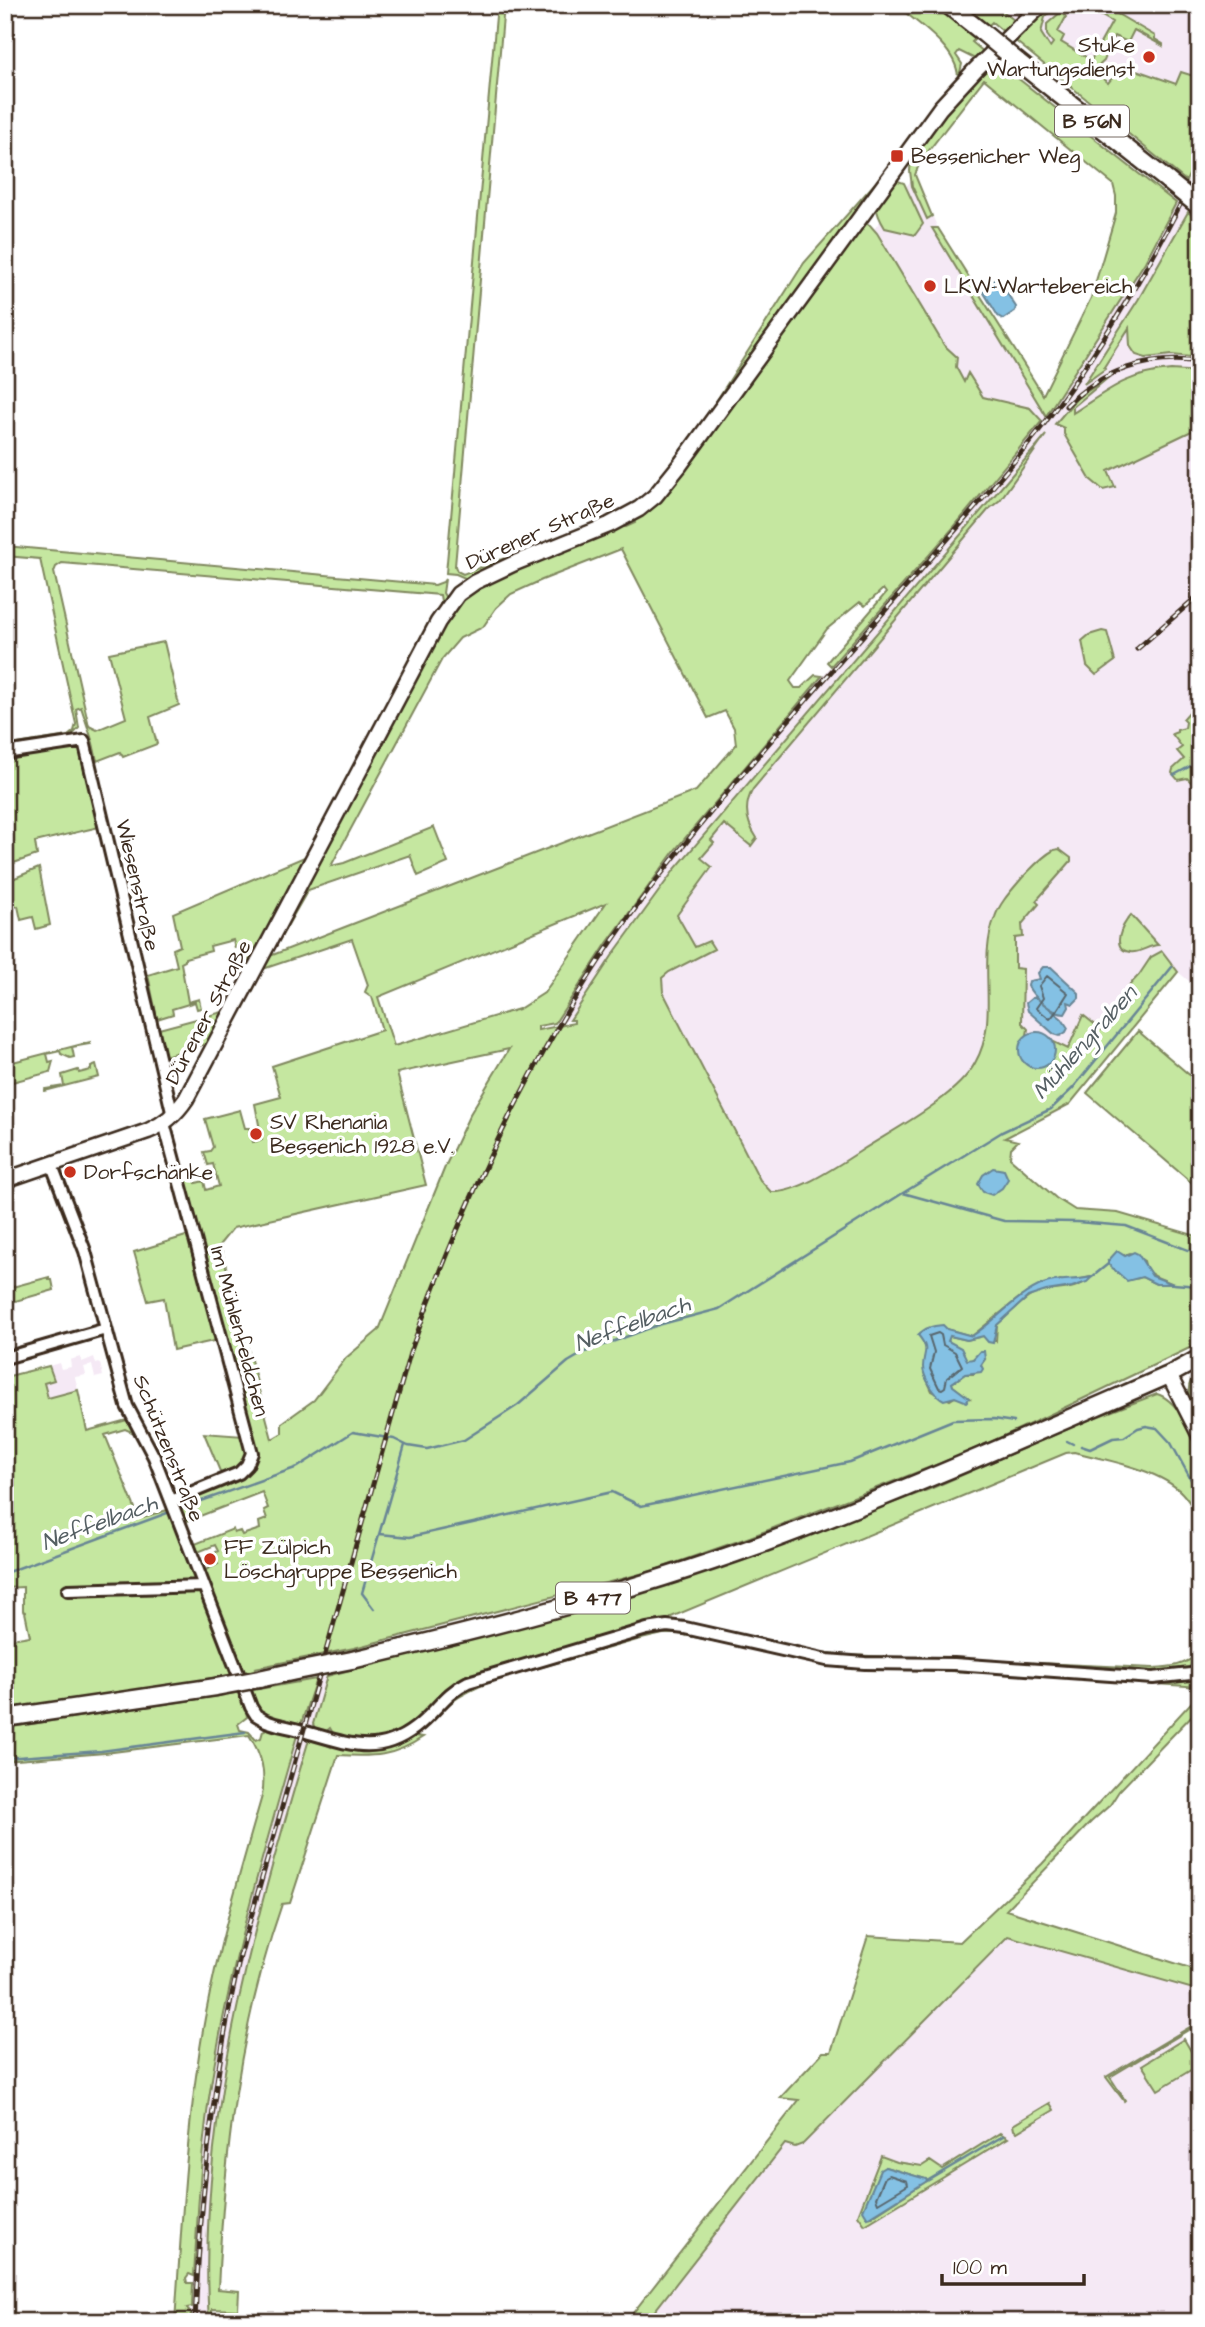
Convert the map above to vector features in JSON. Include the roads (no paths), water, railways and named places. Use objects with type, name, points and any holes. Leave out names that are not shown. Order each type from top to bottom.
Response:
[{"type":"main road","name":"B 56N","points":[[948,5],[1200,207]]},
{"type":"main road","name":"B 477","points":[[5,1718],[259,1679],[352,1660],[525,1618],[757,1545],[912,1487],[1169,1375],[1200,1358]]},
{"type":"street","name":"Dürener Straße","points":[[168,1120],[186,1099],[438,622],[453,600],[468,586],[485,576],[610,525],[639,509],[655,496],[929,122],[962,84],[1041,5]]},
{"type":"street","name":"Wiesenstraße","points":[[5,753],[84,741],[168,1120]]},
{"type":"street","points":[[5,1179],[148,1131],[168,1120]]},
{"type":"street","name":"Im Mühlenfeldchen","points":[[168,1120],[252,1453],[247,1465],[239,1473],[174,1508]]},
{"type":"street","name":"Schützenstraße","points":[[51,1163],[81,1238],[127,1406],[154,1457],[250,1703],[259,1718],[350,1745],[381,1744],[414,1729],[448,1695],[468,1682],[647,1629],[667,1626],[827,1660],[954,1664],[1153,1678],[1200,1673]]},
{"type":"street","points":[[5,1358],[106,1329]]},
{"type":"street","points":[[1169,1375],[1200,1436]]},
{"type":"street","points":[[68,1590],[204,1586]]},
{"type":"water","points":[[994,279],[999,281],[1016,307],[1015,311],[1003,319],[998,316],[981,288]]},
{"type":"water","points":[[1043,967],[1051,967],[1079,993],[1079,998],[1073,1004],[1068,1002],[1069,1007],[1065,1014],[1044,1004],[1028,986],[1029,981],[1040,979],[1038,973]]},
{"type":"water","points":[[1037,998],[1062,1019],[1068,1028],[1066,1032],[1060,1036],[1054,1034],[1028,1011],[1026,1003]]},
{"type":"water","points":[[1037,1032],[1050,1037],[1055,1050],[1050,1063],[1037,1068],[1024,1063],[1019,1050],[1024,1037]]},
{"type":"water","points":[[993,1168],[1004,1170],[1008,1179],[1002,1188],[992,1195],[983,1192],[978,1184],[983,1175]]},
{"type":"water","points":[[1117,1251],[1125,1256],[1134,1252],[1138,1254],[1152,1276],[1173,1284],[1156,1284],[1142,1277],[1127,1281],[1108,1264]]},
{"type":"water","points":[[1092,1277],[1087,1282],[1072,1287],[1028,1297],[997,1325],[993,1343],[983,1336],[967,1340],[950,1336],[948,1341],[961,1348],[967,1360],[984,1351],[985,1359],[981,1372],[965,1374],[952,1383],[969,1398],[967,1402],[955,1397],[944,1400],[930,1386],[923,1367],[925,1348],[918,1335],[923,1330],[943,1325],[947,1329],[972,1336],[1015,1301],[1043,1284]]},
{"type":"water","points":[[885,2167],[927,2181],[868,2218],[863,2210],[880,2170]]},
{"type":"waterway","points":[[638,518],[657,504],[675,482]]},
{"type":"waterway","points":[[401,707],[446,623]]},
{"type":"waterway","points":[[1174,775],[1200,761]]},
{"type":"waterway","name":"Mühlengraben","points":[[1196,938],[1200,933]]},
{"type":"waterway","name":"Mühlengraben","points":[[903,1193],[1002,1132],[1051,1109],[1073,1088],[1172,967]]},
{"type":"waterway","name":"Neffelbach","points":[[176,1510],[298,1467],[353,1432],[394,1439],[408,1446],[427,1449],[464,1440],[518,1405],[568,1362],[585,1352],[658,1325],[719,1309],[903,1193],[1004,1221],[1126,1226],[1188,1250],[1200,1250]]},
{"type":"waterway","points":[[1092,1277],[1108,1264]]},
{"type":"waterway","points":[[1173,1284],[1200,1286]]},
{"type":"waterway","points":[[380,1534],[410,1537],[612,1492],[641,1506],[850,1462],[953,1420],[994,1419],[1014,1422]]},
{"type":"waterway","points":[[1081,1446],[1090,1449],[1113,1438],[1124,1437],[1138,1428],[1157,1428],[1171,1443],[1200,1496]]},
{"type":"waterway","points":[[1067,1441],[1073,1444]]},
{"type":"waterway","points":[[374,1609],[362,1593],[405,1445]]},
{"type":"waterway","name":"Neffelbach","points":[[5,1573],[170,1512]]},
{"type":"waterway","points":[[5,1758],[101,1751],[245,1732]]},
{"type":"waterway","points":[[927,2181],[1003,2136]]},
{"type":"railway","points":[[195,2322],[209,2138],[222,2047],[240,1956],[410,1353],[460,1223],[489,1159],[552,1036],[627,920],[733,786],[1044,424],[1088,362],[1128,298],[1200,165]]},
{"type":"railway","points":[[1066,406],[1095,383],[1127,368],[1163,361],[1200,362]]},
{"type":"railway","points":[[1137,649],[1200,594]]},
{"type":"place","name":"Stuke Wartungsdienst","points":[[1149,57]]},
{"type":"place","name":"Bessenicher Weg","points":[[897,156]]},
{"type":"place","name":"LKW-Wartebereich","points":[[930,286]]},
{"type":"place","name":"SV Rhenania Bessenich 1928 e.V.","points":[[256,1134]]},
{"type":"place","name":"Dorfschänke","points":[[70,1172]]},
{"type":"place","name":"FF Zülpich Löschgruppe Bessenich","points":[[210,1559]]}]
